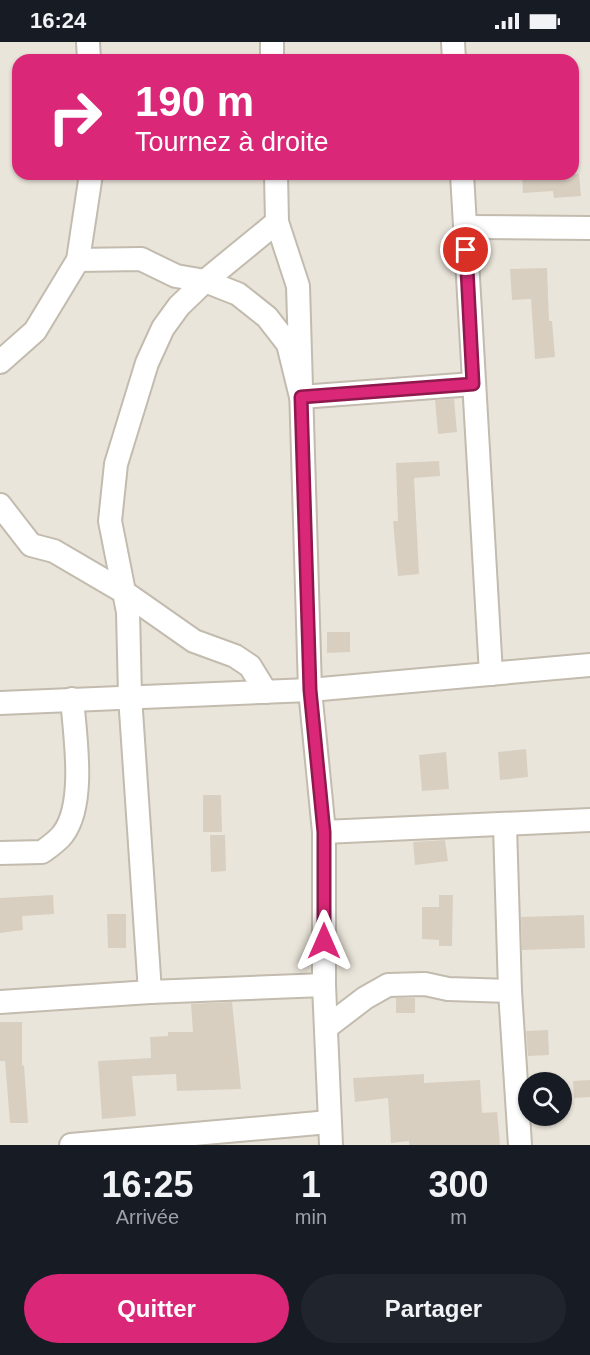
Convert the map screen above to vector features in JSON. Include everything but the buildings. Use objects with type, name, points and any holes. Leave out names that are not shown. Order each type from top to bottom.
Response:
[{"type":"street","points":[[0,362],[35,331],[78,260],[90,180]]},
{"type":"street","points":[[276,180],[277,222],[298,286],[310,690],[324,832],[324,985],[331,1145]]},
{"type":"street","points":[[462,180],[491,674]]},
{"type":"street","points":[[150,992],[130,696],[128,612],[110,520],[116,464],[147,363],[163,328],[179,306],[205,281],[277,222]]},
{"type":"street","points":[[465,227],[590,228]]},
{"type":"street","points":[[78,260],[141,259],[176,276],[205,281],[238,294],[267,317],[288,344],[301,397]]},
{"type":"street","points":[[301,397],[473,384]]},
{"type":"street","points":[[0,505],[31,545],[54,551],[124,592],[194,641],[235,656],[250,666],[267,692]]},
{"type":"street","points":[[0,703],[310,690],[590,664]]},
{"type":"street","points":[[0,853],[42,852],[64,833],[75,805],[76,748],[72,699]]},
{"type":"street","points":[[324,832],[505,826],[590,820]]},
{"type":"street","points":[[505,826],[510,991],[520,1145]]},
{"type":"street","points":[[327,1027],[364,998],[388,985],[425,984],[448,989],[510,991]]},
{"type":"street","points":[[0,1002],[150,992],[324,985]]},
{"type":"street","points":[[71,1145],[329,1122]]},
{"type":"shaded area","points":[[0,42],[590,42],[590,1145],[0,1145]]},
{"type":"route","points":[[324,941],[324,832],[310,690],[301,397],[473,384],[466,250]]}]
